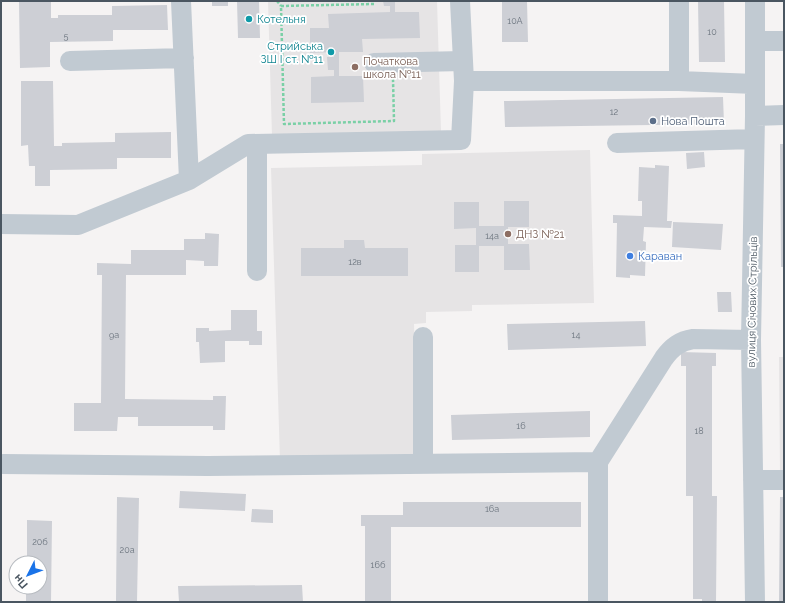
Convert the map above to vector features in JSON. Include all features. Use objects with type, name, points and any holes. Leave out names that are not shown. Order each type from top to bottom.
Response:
[{"type":"street","points":[[181,1],[189,180]]},
{"type":"street","points":[[1,224],[78,225],[189,180],[248,144],[461,140],[464,81],[460,1]]},
{"type":"street","points":[[679,1],[679,81]]},
{"type":"street","name":"вулиця Січових Стрільців","points":[[754,602],[751,340],[755,116],[755,1]]},
{"type":"street","points":[[755,41],[784,41]]},
{"type":"street","points":[[70,61],[184,58]]},
{"type":"street","points":[[383,62],[463,61]]},
{"type":"street","points":[[464,81],[679,81],[755,84]]},
{"type":"street","points":[[755,116],[784,115]]},
{"type":"street","points":[[618,142],[754,139]]},
{"type":"street","points":[[257,271],[258,144]]},
{"type":"street","points":[[423,337],[423,464]]},
{"type":"street","points":[[598,602],[598,462],[664,358],[676,344],[684,340],[694,339],[751,340]]},
{"type":"street","points":[[3,464],[208,466],[598,462]]},
{"type":"street","points":[[753,480],[784,480]]},
{"type":"path","points":[[277,1],[281,6],[284,124],[394,121],[383,62]]},
{"type":"path","points":[[281,6],[374,4]]},
{"type":"shaded area","name":"Початкова школа №11","points":[[268,1],[437,1],[441,132],[272,136]]},
{"type":"shaded area","points":[[590,150],[594,303],[472,305],[472,311],[426,312],[426,323],[414,324],[418,458],[280,461],[271,168],[422,165],[422,154]]},
{"type":"shaded area","points":[[779,357],[784,357],[784,474],[780,474]]},
{"type":"building","points":[[19,1],[51,1],[51,18],[58,18],[58,15],[112,15],[112,6],[167,5],[168,30],[113,30],[113,41],[50,42],[50,67],[20,68]]},
{"type":"building","points":[[212,1],[228,1],[228,6],[212,6]]},
{"type":"building","name":"Котельня","points":[[237,1],[259,1],[260,38],[238,38]]},
{"type":"building","name":"Стрийська ЗШ I ст. №11","points":[[383,1],[395,1],[395,12],[419,12],[420,38],[362,39],[363,52],[339,52],[339,76],[363,76],[364,102],[311,103],[311,77],[334,76],[334,70],[328,70],[327,57],[334,57],[334,52],[310,53],[310,28],[329,28],[328,14],[390,12],[390,6],[384,6]]},
{"type":"building","points":[[502,1],[527,1],[528,42],[502,42]]},
{"type":"building","points":[[698,1],[724,1],[725,62],[699,62]]},
{"type":"building","points":[[784,1],[784,27],[783,27]]},
{"type":"building","points":[[21,81],[53,81],[54,146],[62,146],[62,143],[115,142],[115,133],[171,132],[171,158],[117,158],[117,169],[50,170],[50,186],[35,186],[35,166],[29,166],[28,145],[21,146]]},
{"type":"building","points":[[723,97],[724,124],[505,127],[504,101]]},
{"type":"building","points":[[780,144],[784,144],[784,267],[781,267]]},
{"type":"building","points":[[704,152],[705,167],[687,169],[686,153]]},
{"type":"building","points":[[655,165],[669,166],[667,221],[672,221],[671,228],[644,227],[643,241],[646,242],[645,276],[630,275],[630,278],[616,277],[617,223],[613,223],[613,215],[642,216],[642,201],[638,201],[639,167],[655,168]]},
{"type":"building","points":[[504,201],[529,201],[529,227],[508,227],[508,244],[529,244],[530,270],[504,270],[504,246],[479,246],[479,272],[455,272],[455,245],[476,245],[476,228],[454,229],[454,202],[479,202],[479,226],[504,226]]},
{"type":"building","points":[[673,222],[723,224],[721,250],[672,247]]},
{"type":"building","points":[[205,233],[219,234],[218,266],[204,266],[204,261],[186,260],[186,275],[126,275],[125,399],[213,400],[213,396],[226,396],[225,430],[213,430],[213,426],[138,426],[138,417],[118,417],[117,431],[74,431],[74,403],[101,403],[102,275],[97,275],[97,263],[131,264],[131,250],[184,250],[184,239],[205,239]]},
{"type":"building","points":[[344,240],[364,240],[365,248],[408,248],[408,276],[301,276],[301,248],[344,248]]},
{"type":"building","points":[[717,292],[731,292],[732,312],[718,312]]},
{"type":"building","points":[[231,310],[257,310],[257,331],[262,331],[262,345],[249,345],[249,341],[225,341],[225,362],[200,363],[199,342],[196,342],[196,328],[209,328],[209,331],[231,330]]},
{"type":"building","points":[[645,321],[646,346],[508,350],[507,324]]},
{"type":"building","points":[[681,352],[716,353],[716,366],[712,366],[712,496],[717,496],[716,602],[702,602],[702,599],[693,599],[693,496],[686,496],[686,366],[681,366]]},
{"type":"building","points":[[590,411],[590,437],[452,440],[451,415]]},
{"type":"building","points":[[180,491],[246,494],[245,511],[179,508]]},
{"type":"building","points":[[117,497],[139,498],[137,602],[116,602]]},
{"type":"building","points":[[780,497],[784,497],[784,602],[779,602]]},
{"type":"building","points":[[403,502],[581,502],[581,527],[391,527],[391,602],[365,602],[365,526],[361,526],[361,515],[403,515]]},
{"type":"building","points":[[252,509],[273,510],[273,523],[251,522]]},
{"type":"building","points":[[27,520],[52,521],[51,602],[26,602],[26,595],[48,595],[48,555],[27,555]]},
{"type":"building","points":[[302,585],[303,602],[179,602],[178,586]]},
{"type":"place","name":"Котельня","points":[[249,19]]},
{"type":"place","name":"Стрийська ЗШ I ст. №11","points":[[331,52]]},
{"type":"place","name":"Початкова школа №11","points":[[355,67]]},
{"type":"place","name":"Нова Пошта","points":[[653,121]]},
{"type":"place","name":"ДНЗ №21","points":[[508,234]]},
{"type":"place","name":"Караван","points":[[630,256]]}]
